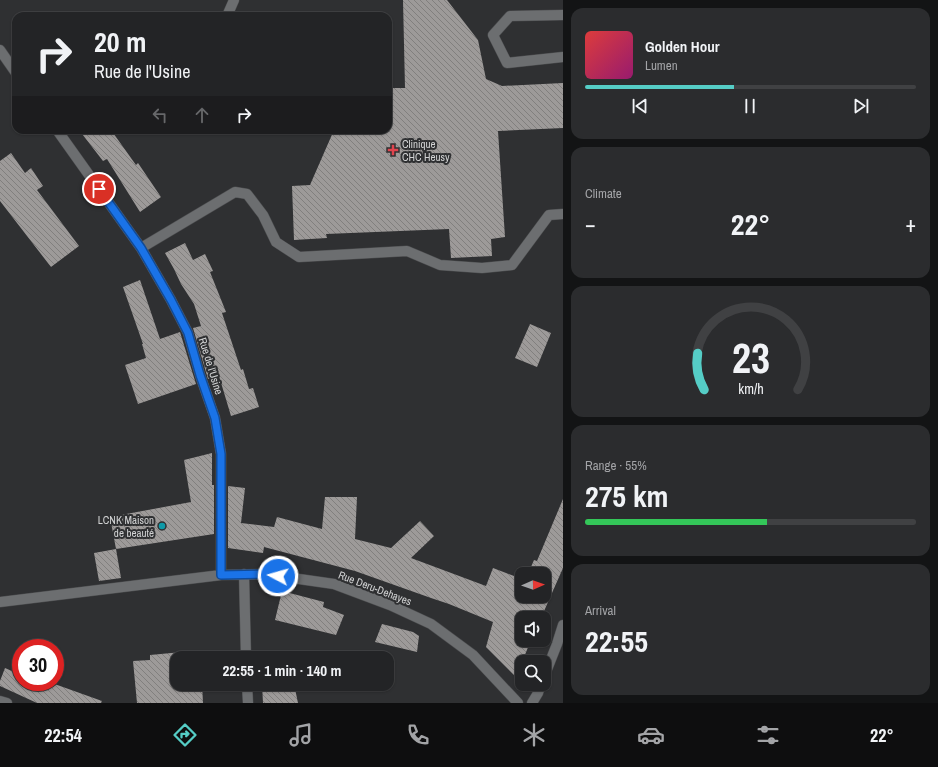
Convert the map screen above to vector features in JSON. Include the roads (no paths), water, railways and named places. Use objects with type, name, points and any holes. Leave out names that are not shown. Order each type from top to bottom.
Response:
[{"type":"street","points":[[229,12],[234,0]]},
{"type":"street","points":[[563,15],[510,16],[493,35],[507,62],[563,58]]},
{"type":"street","points":[[0,50],[12,67]]},
{"type":"street","name":"Rue de l'Usine","points":[[60,134],[141,248],[188,333],[200,375],[215,418],[221,454],[221,575]]},
{"type":"street","points":[[141,248],[235,192],[247,194],[263,215],[276,242],[299,257],[407,251],[440,265],[482,268],[512,265],[549,215],[563,214]]},
{"type":"street","points":[[244,574],[246,651]]},
{"type":"street","name":"Rue Deru-Dehayes","points":[[0,602],[221,575],[264,574],[334,584],[390,605],[432,624],[473,655],[518,703]]},
{"type":"street","points":[[551,663],[560,644],[563,625]]},
{"type":"street","points":[[247,691],[248,703]]},
{"type":"street","points":[[532,703],[539,691]]},
{"type":"street","points":[[0,701],[7,703]]},
{"type":"place","name":"Clinique CHC Heusy","points":[[393,150]]},
{"type":"place","name":"LCNK Maison de beauté","points":[[162,526]]}]
